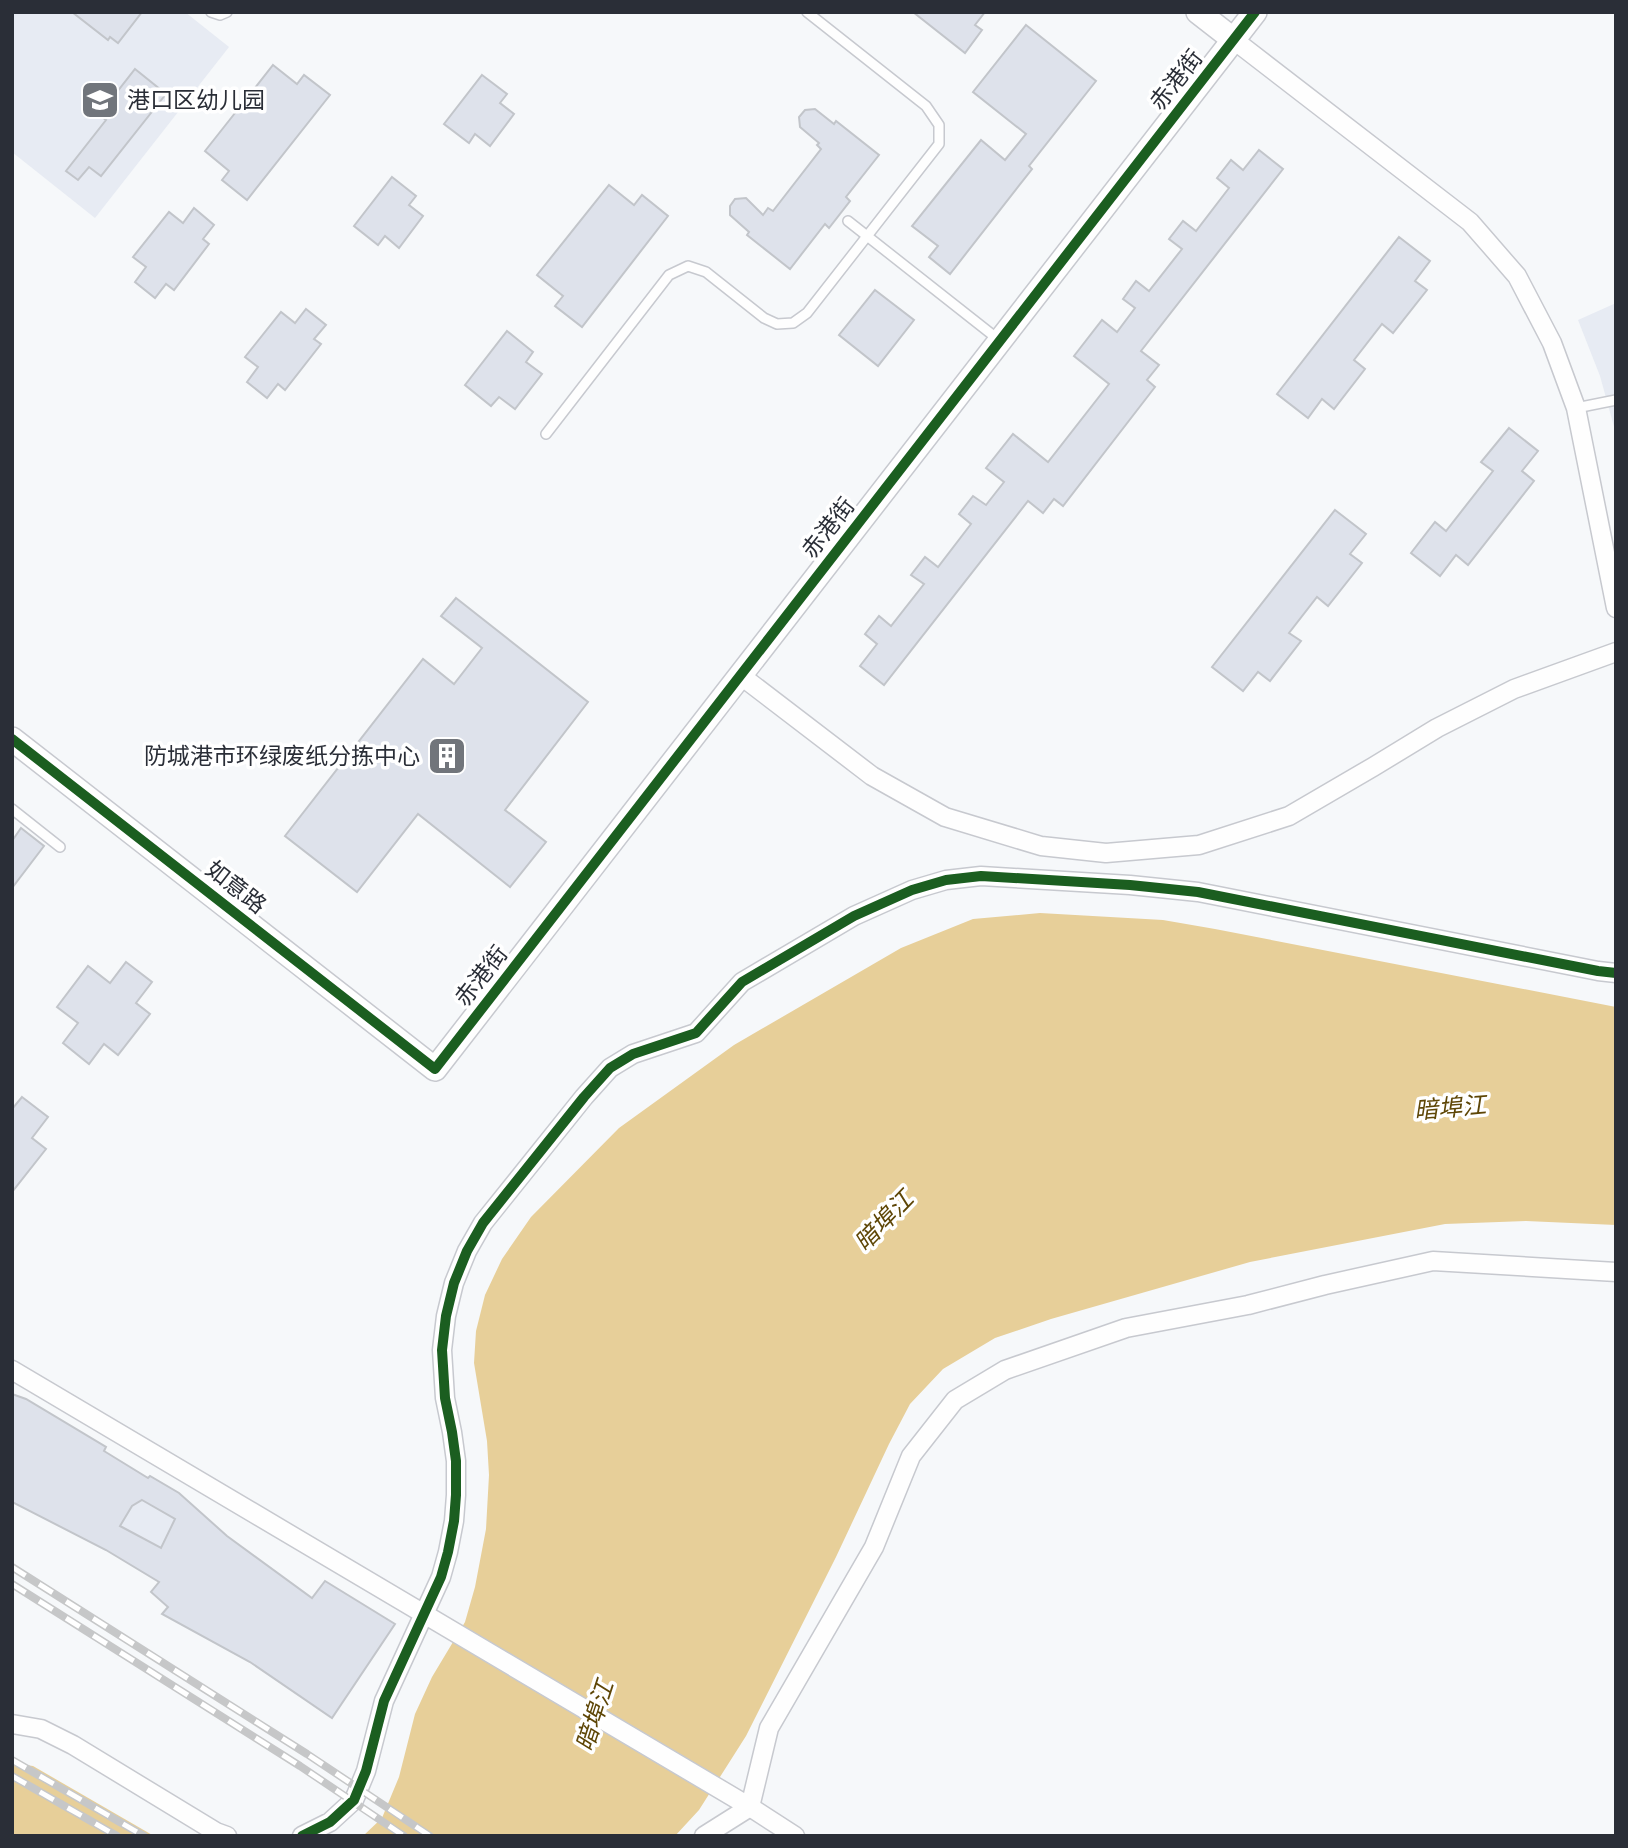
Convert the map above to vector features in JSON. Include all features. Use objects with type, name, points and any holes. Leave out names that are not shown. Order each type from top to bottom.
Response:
[{"type":"street","points":[[1198,12],[1470,222],[1517,276],[1552,343],[1576,408],[1616,608]]},
{"type":"street","name":"赤港街","points":[[435,1069],[1255,12]]},
{"type":"street","points":[[740,675],[872,776],[944,817],[1041,846],[1106,853],[1199,845],[1289,816],[1437,728],[1481,705],[1514,689],[1616,652]]},
{"type":"street","name":"如意路","points":[[12,739],[435,1069]]},
{"type":"street","points":[[302,1836],[330,1822],[354,1800],[366,1771],[384,1701],[431,1618],[449,1552],[456,1495],[453,1442],[445,1398],[442,1350],[454,1283],[467,1251],[483,1223],[610,1068],[633,1054],[696,1033],[742,982],[854,916],[912,890],[946,880],[981,876],[1198,892],[1616,973]]},
{"type":"street","points":[[704,1836],[750,1807],[769,1728],[873,1547],[911,1456],[955,1400],[1005,1370],[1126,1328],[1248,1305],[1433,1261],[1616,1272]]},
{"type":"street","points":[[12,1370],[795,1836]]},
{"type":"street","points":[[12,1724],[41,1729],[73,1745],[216,1832],[227,1836]]},
{"type":"lane","points":[[211,12],[220,15],[227,12]]},
{"type":"lane","points":[[546,434],[670,275],[688,266],[706,272],[765,318],[777,324],[793,323],[807,313],[939,144],[939,125],[926,106],[807,12]]},
{"type":"lane","points":[[848,221],[1000,341]]},
{"type":"lane","points":[[1576,408],[1616,400]]},
{"type":"lane","points":[[12,809],[60,847]]},
{"type":"shaded area","name":"港口区幼儿园","points":[[12,12],[185,12],[229,47],[95,218],[12,152]]},
{"type":"shaded area","points":[[1616,303],[1616,434],[1600,376],[1578,320]]},
{"type":"shaded area","points":[[150,1476],[190,1503],[155,1573],[148,1575],[106,1550]]},
{"type":"water","name":"暗埠江","points":[[1040,913],[1163,920],[1616,1007],[1616,1225],[1526,1221],[1445,1224],[1250,1262],[1051,1319],[995,1338],[943,1369],[910,1404],[746,1736],[699,1810],[675,1836],[363,1836],[382,1818],[399,1777],[415,1714],[432,1677],[465,1622],[475,1587],[486,1529],[489,1475],[487,1441],[474,1363],[476,1331],[485,1295],[502,1259],[531,1217],[619,1128],[734,1045],[901,948],[973,919]]},
{"type":"water","points":[[12,1763],[33,1766],[154,1836],[12,1836]]},
{"type":"building","points":[[72,12],[142,12],[118,43],[110,37],[108,40]]},
{"type":"building","points":[[913,12],[985,12],[975,25],[982,30],[965,53]]},
{"type":"building","points":[[1026,25],[1096,81],[1029,166],[1032,169],[950,274],[929,257],[938,246],[912,226],[981,140],[1005,160],[1026,134],[973,92]]},
{"type":"building","points":[[273,65],[297,84],[304,75],[330,95],[247,200],[222,180],[229,171],[205,151]]},
{"type":"building","points":[[135,69],[166,94],[101,176],[89,167],[78,180],[66,171],[106,120],[99,115]]},
{"type":"building","points":[[482,75],[507,94],[500,103],[514,114],[490,146],[475,134],[469,143],[444,124]]},
{"type":"building","points":[[815,109],[834,124],[836,121],[879,155],[846,197],[850,201],[829,228],[825,224],[790,269],[747,235],[749,232],[730,215],[730,206],[735,199],[746,198],[763,215],[768,208],[773,211],[821,149],[817,145],[819,143],[800,127],[799,117],[805,110]]},
{"type":"building","points":[[1259,150],[1283,169],[1141,351],[1159,365],[1147,380],[1155,387],[1063,506],[1054,499],[1043,513],[1028,501],[884,685],[860,666],[877,644],[865,634],[879,616],[891,626],[924,584],[911,575],[925,557],[938,567],[971,524],[959,514],[973,496],[986,505],[1004,482],[986,468],[1013,434],[1048,462],[1109,384],[1074,356],[1102,320],[1117,332],[1135,308],[1123,299],[1136,281],[1149,291],[1182,249],[1169,239],[1183,221],[1196,231],[1229,188],[1217,178],[1231,160],[1243,170]]},
{"type":"building","points":[[392,177],[416,196],[409,205],[423,216],[399,248],[385,236],[378,245],[354,226]]},
{"type":"building","points":[[609,185],[634,205],[642,195],[668,216],[582,327],[555,306],[563,296],[537,275]]},
{"type":"building","points":[[194,208],[214,225],[203,239],[209,244],[174,290],[166,284],[155,298],[135,282],[146,267],[133,257],[169,212],[183,223]]},
{"type":"building","points":[[1399,237],[1430,261],[1415,281],[1427,290],[1393,333],[1382,324],[1354,360],[1365,369],[1334,409],[1322,399],[1308,418],[1277,394]]},
{"type":"building","points":[[875,290],[914,320],[878,366],[839,335]]},
{"type":"building","points":[[306,309],[326,325],[314,339],[321,344],[285,390],[278,384],[267,398],[247,382],[258,367],[245,357],[281,312],[295,323]]},
{"type":"building","points":[[507,331],[533,352],[526,362],[542,374],[515,409],[499,397],[491,406],[465,385]]},
{"type":"building","points":[[1509,428],[1538,451],[1522,471],[1534,481],[1468,565],[1456,555],[1440,576],[1411,553],[1435,522],[1446,531],[1493,471],[1481,462]]},
{"type":"building","points":[[1335,510],[1366,534],[1350,554],[1362,563],[1328,606],[1317,597],[1289,633],[1301,641],[1270,681],[1258,672],[1243,691],[1212,667]]},
{"type":"building","name":"防城港市环绿废纸分拣中心","points":[[456,598],[588,702],[505,810],[546,842],[510,887],[418,814],[357,892],[285,836],[423,659],[454,684],[482,648],[441,616]]},
{"type":"building","points":[[21,828],[44,846],[12,888],[12,841]]},
{"type":"building","points":[[126,962],[152,982],[136,1003],[150,1014],[118,1055],[104,1044],[89,1064],[63,1043],[78,1023],[57,1007],[88,966],[110,983]]},
{"type":"building","points":[[22,1097],[48,1117],[32,1138],[46,1149],[12,1192],[12,1109]]},
{"type":"building","points":[[12,1394],[26,1399],[106,1447],[104,1451],[148,1478],[150,1476],[179,1493],[227,1536],[312,1598],[325,1581],[395,1624],[332,1718],[250,1662],[162,1614],[168,1607],[151,1592],[159,1582],[106,1550],[12,1502]],"holes":[[[142,1500],[175,1519],[161,1548],[120,1526],[132,1506]]]},
{"type":"railway","points":[[12,1567],[307,1754],[430,1836]]},
{"type":"railway","points":[[12,1584],[300,1766],[404,1836]]},
{"type":"railway","points":[[12,1760],[144,1836]]},
{"type":"railway","points":[[12,1776],[117,1836]]},
{"type":"cycle path","points":[[12,739],[435,1069],[1255,12]]},
{"type":"cycle path","points":[[302,1836],[330,1822],[354,1800],[366,1771],[384,1701],[441,1577],[448,1552],[454,1521],[456,1461],[445,1398],[442,1350],[454,1283],[467,1251],[483,1223],[610,1068],[633,1054],[696,1033],[742,982],[854,916],[912,890],[946,880],[981,876],[1198,892],[1616,973]]},
{"type":"place","name":"港口区幼儿园","points":[[100,100]]},
{"type":"place","name":"防城港市环绿废纸分拣中心","points":[[447,756]]}]
